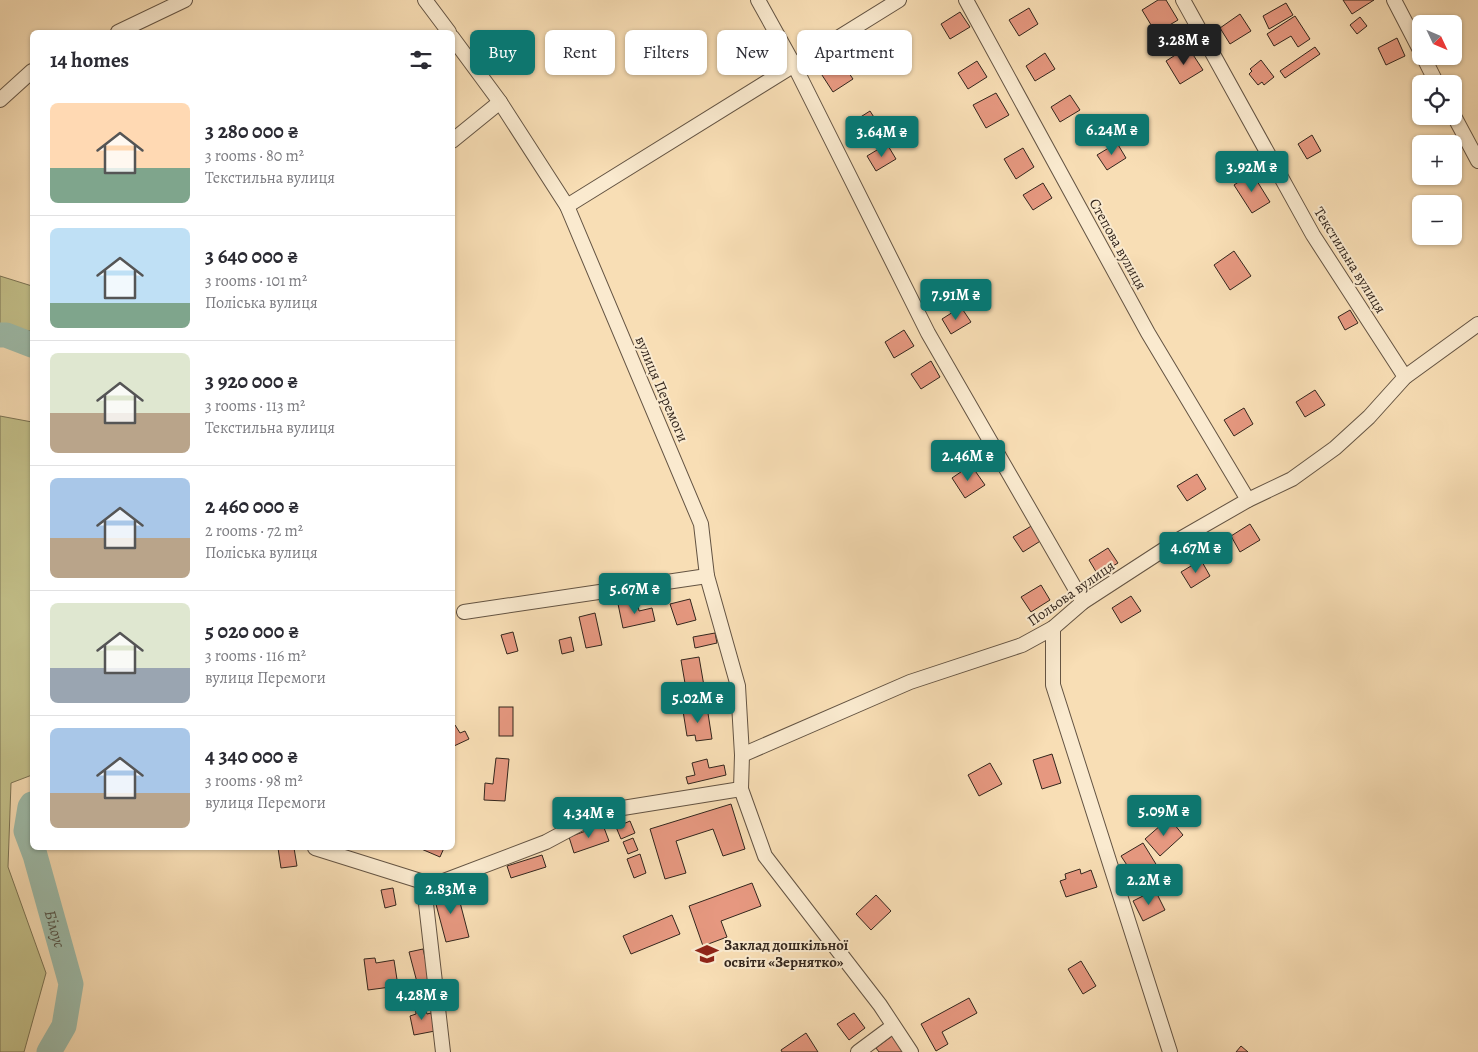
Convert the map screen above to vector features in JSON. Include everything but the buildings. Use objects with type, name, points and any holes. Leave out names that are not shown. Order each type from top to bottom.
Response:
[{"type":"street","points":[[122,30],[185,0]]},
{"type":"street","points":[[425,0],[448,30]]},
{"type":"street","points":[[758,0],[794,65],[928,333],[1083,602]]},
{"type":"street","points":[[567,206],[899,0]]},
{"type":"street","name":"Степова вулиця","points":[[966,0],[1148,333],[1248,500]]},
{"type":"street","name":"Текстильна вулиця","points":[[1182,0],[1313,234],[1406,377]]},
{"type":"street","points":[[1394,0],[1412,35]]},
{"type":"street","name":"вулиця Перемоги","points":[[455,41],[500,102],[567,206],[701,524],[707,576],[738,686],[742,755],[741,789],[765,856],[880,1005],[911,1052]]},
{"type":"street","points":[[0,100],[30,73]]},
{"type":"street","points":[[455,139],[500,102]]},
{"type":"street","points":[[1459,125],[1478,161]]},
{"type":"street","name":"Польова вулиця","points":[[742,755],[910,682],[1022,645],[1053,628],[1083,602],[1180,538],[1248,500],[1292,479],[1335,448],[1369,417],[1406,377],[1478,324]]},
{"type":"street","points":[[464,612],[707,576]]},
{"type":"street","points":[[1053,628],[1053,685],[1170,1052]]},
{"type":"street","points":[[442,1052],[425,895],[433,885],[546,842],[604,811],[741,789]]},
{"type":"street","points":[[321,850],[433,885]]},
{"type":"street","points":[[858,1052],[893,1026]]},
{"type":"shaded area","points":[[0,276],[30,285],[30,331],[0,328]]},
{"type":"shaded area","points":[[0,416],[30,422],[30,776],[11,783],[8,867],[46,973],[24,1052],[0,1052]]},
{"type":"waterway","name":"Білоус","points":[[0,335],[6,335],[30,344]]},
{"type":"waterway","name":"Білоус","points":[[30,807],[26,831],[30,842]]},
{"type":"waterway","name":"Білоус","points":[[33,850],[71,984],[64,1026],[49,1052]]},
{"type":"place","name":"Заклад дошкільної освіти «Зернятко»","points":[[707,954]]}]
